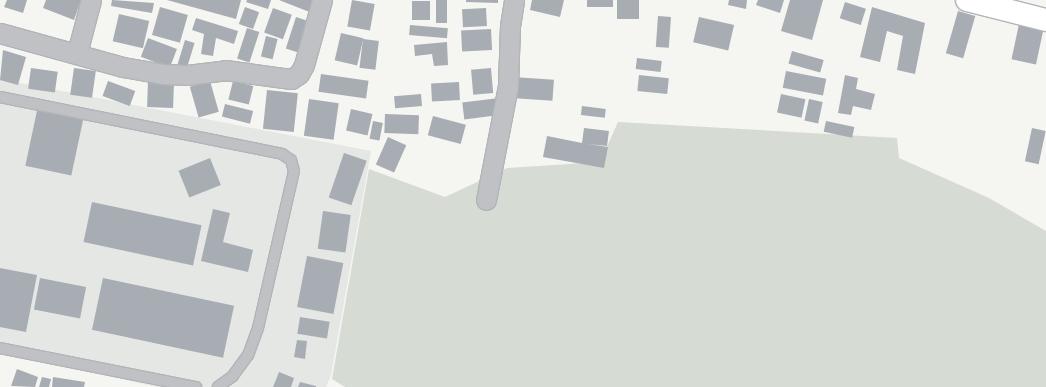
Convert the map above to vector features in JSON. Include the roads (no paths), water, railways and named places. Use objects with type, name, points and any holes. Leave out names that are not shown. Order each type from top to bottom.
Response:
[{"type":"highway","points":[[967,0],[1046,20]]},
{"type":"street","points":[[77,53],[91,0]]},
{"type":"street","points":[[0,33],[162,74],[187,75],[225,70],[291,79],[299,74],[304,65],[322,0]]},
{"type":"street","points":[[486,200],[508,86],[510,26],[514,0]]},
{"type":"lane","points":[[0,97],[282,154],[290,160],[294,171],[258,328],[248,355],[233,376],[218,387]]},
{"type":"lane","points":[[0,348],[196,387]]}]
